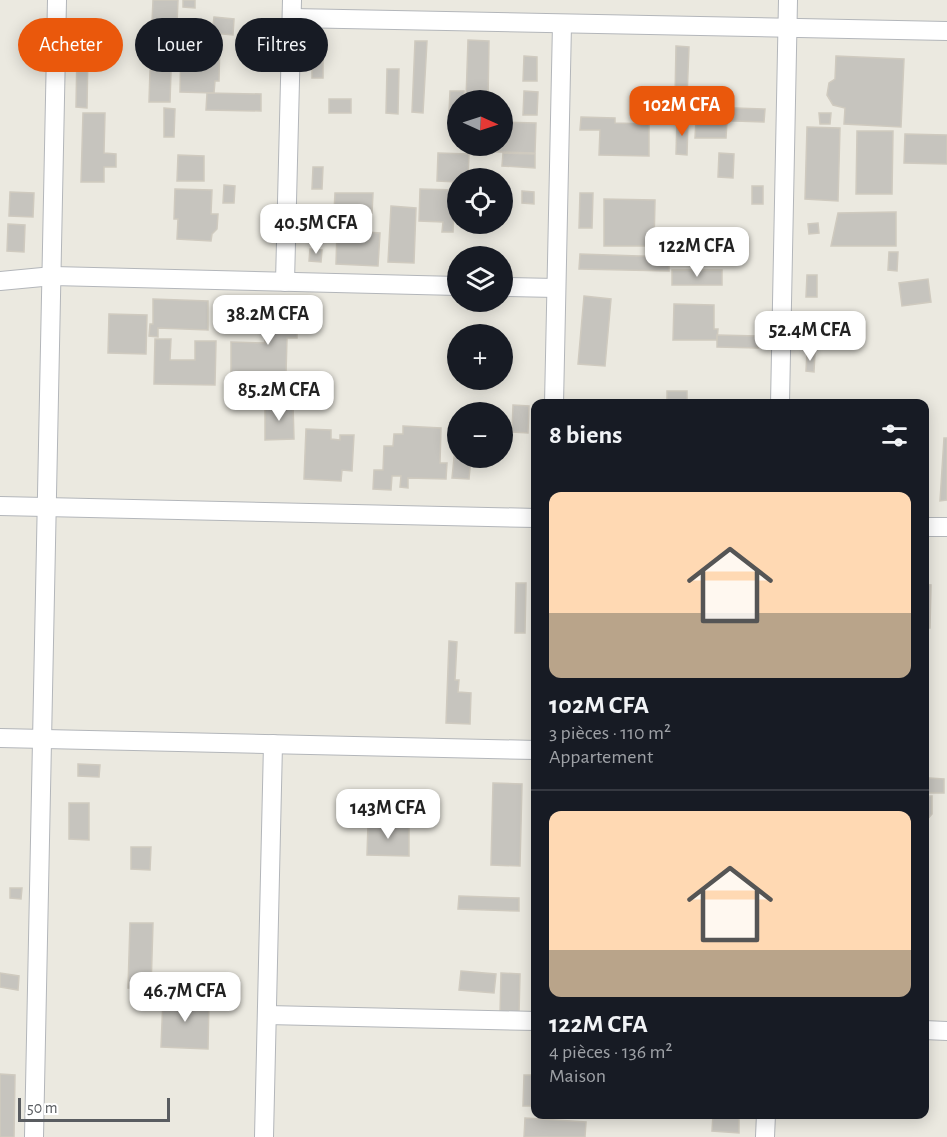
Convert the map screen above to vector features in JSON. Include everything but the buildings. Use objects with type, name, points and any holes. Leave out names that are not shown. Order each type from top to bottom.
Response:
[{"type":"street","points":[[34,1137],[57,0]]},
{"type":"street","points":[[780,399],[788,0]]},
{"type":"street","points":[[285,282],[292,9],[562,24],[947,32]]},
{"type":"street","points":[[554,399],[562,24]]},
{"type":"street","points":[[0,280],[53,276],[447,286]]},
{"type":"street","points":[[513,287],[556,288]]},
{"type":"street","points":[[0,506],[531,518]]},
{"type":"street","points":[[929,527],[947,527]]},
{"type":"street","points":[[0,738],[531,750]]},
{"type":"street","points":[[264,1137],[273,744]]},
{"type":"street","points":[[267,1015],[531,1021]]},
{"type":"street","points":[[929,1030],[947,1031]]},
{"type":"street","points":[[765,1137],[766,1119]]}]
